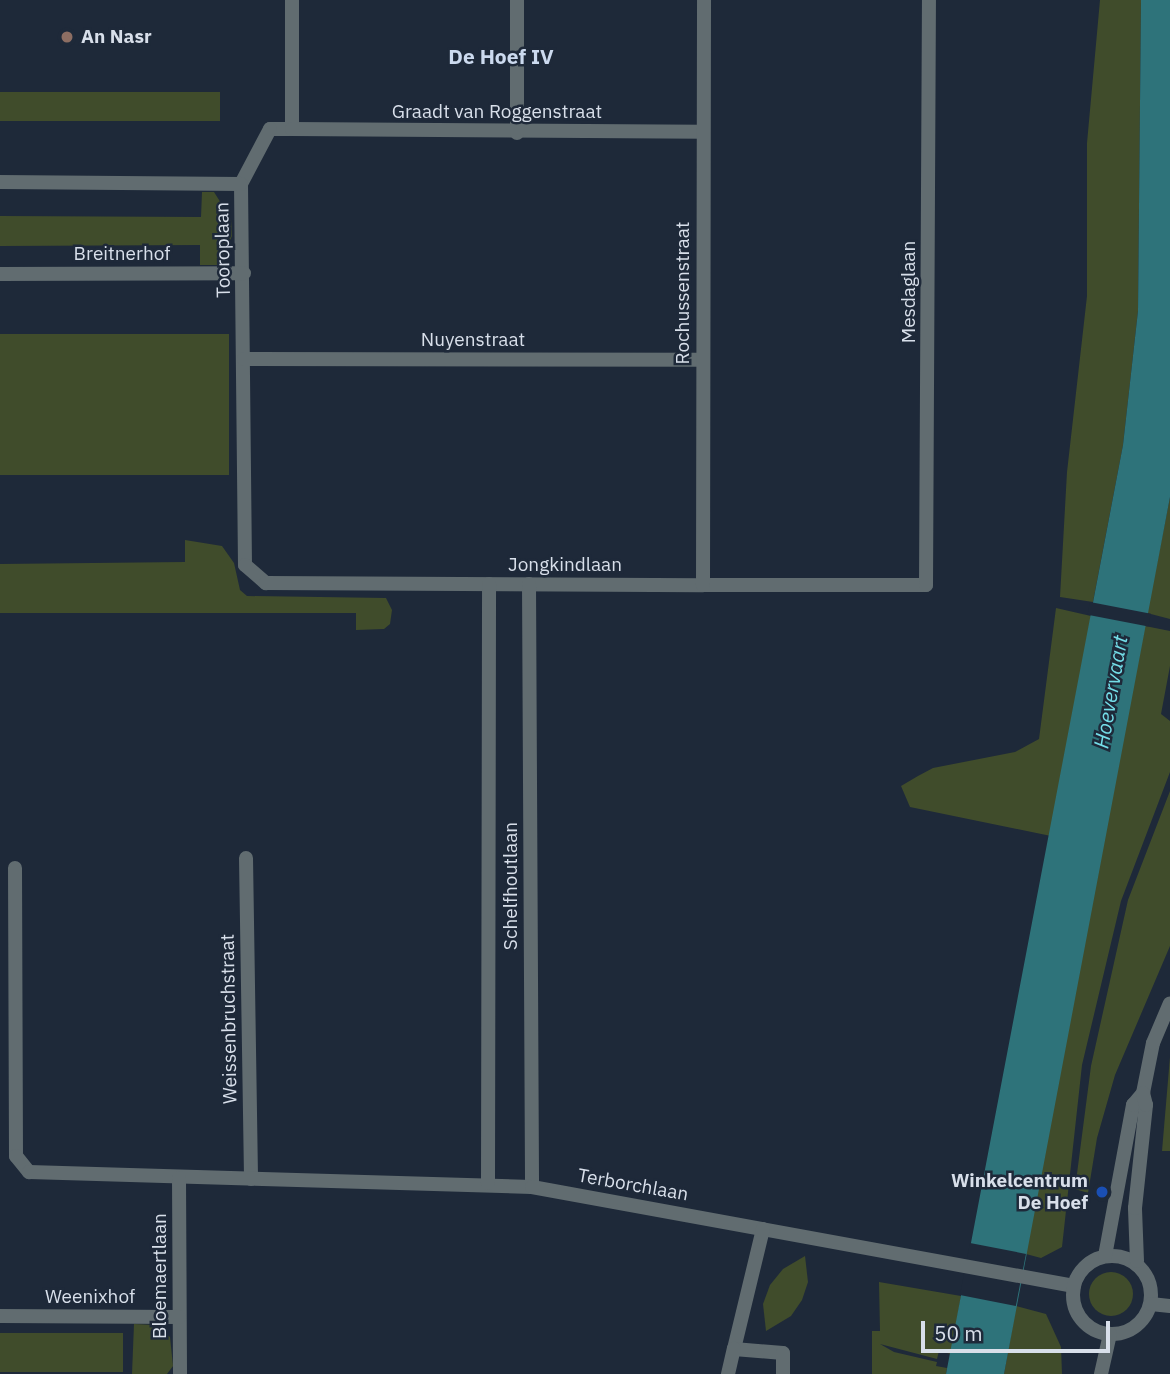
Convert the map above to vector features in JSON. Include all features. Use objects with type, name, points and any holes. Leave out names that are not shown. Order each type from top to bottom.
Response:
[{"type":"street","points":[[292,0],[292,129]]},
{"type":"street","points":[[517,0],[517,133]]},
{"type":"street","name":"Rochussenstraat","points":[[703,585],[704,0]]},
{"type":"street","name":"Mesdaglaan","points":[[926,585],[929,0]]},
{"type":"street","name":"Tooroplaan","points":[[244,530],[244,273],[241,184],[270,129],[292,129]]},
{"type":"street","name":"Graadt van Roggenstraat","points":[[292,129],[517,133],[702,132]]},
{"type":"street","points":[[0,182],[241,184]]},
{"type":"street","name":"Breitnerhof","points":[[0,274],[244,273]]},
{"type":"street","name":"Nuyenstraat","points":[[244,359],[703,360]]},
{"type":"street","name":"Jongkindlaan","points":[[244,530],[245,565],[266,583],[926,585]]},
{"type":"street","name":"Schelfhoutlaan","points":[[488,1183],[489,584]]},
{"type":"street","name":"Schelfhoutlaan","points":[[529,584],[532,1187]]},
{"type":"street","name":"Weissenbruchstraat","points":[[246,858],[251,1179]]},
{"type":"street","name":"Terborchlaan","points":[[15,868],[16,1156],[29,1172],[45,1175],[488,1183],[532,1187],[965,1269],[1074,1286]]},
{"type":"street","points":[[1137,1261],[1105,1256],[1088,1264],[1074,1286],[1074,1303],[1080,1318],[1093,1329],[1110,1334],[1131,1329],[1151,1304],[1149,1281],[1137,1261],[1135,1208],[1146,1105],[1143,1093],[1153,1043],[1170,1003]]},
{"type":"street","points":[[1105,1256],[1133,1105],[1143,1093]]},
{"type":"street","name":"Bloemaertlaan","points":[[179,1178],[180,1374]]},
{"type":"street","points":[[728,1374],[763,1229]]},
{"type":"street","points":[[1151,1304],[1170,1306]]},
{"type":"street","name":"Weenixhof","points":[[0,1316],[179,1317]]},
{"type":"street","points":[[1101,1374],[1110,1334]]},
{"type":"street","points":[[734,1349],[783,1353],[783,1374]]},
{"type":"shaded area","points":[[1100,0],[1141,0],[1138,311],[1123,445],[1093,602],[1060,597],[1067,472],[1087,296],[1087,143]]},
{"type":"shaded area","points":[[0,92],[220,92],[220,121],[0,121]]},
{"type":"shaded area","points":[[202,192],[214,192],[231,219],[232,236],[219,265],[200,265],[200,245],[0,246],[0,216],[201,217]]},
{"type":"shaded area","points":[[0,334],[229,334],[229,475],[0,475]]},
{"type":"shaded area","points":[[1170,497],[1170,619],[1147,613]]},
{"type":"shaded area","points":[[185,540],[222,546],[234,563],[240,590],[247,596],[386,598],[392,610],[390,624],[384,629],[356,630],[356,613],[0,613],[0,564],[185,562]]},
{"type":"shaded area","points":[[1056,608],[1091,616],[1051,836],[910,807],[901,786],[933,768],[1015,752],[1039,739]]},
{"type":"shaded area","points":[[1145,626],[1170,631],[1170,666],[1161,714],[1170,721],[1170,772],[1121,901],[1082,1065],[1062,1247],[1041,1258],[1026,1254],[1035,1195]]},
{"type":"shaded area","points":[[1170,791],[1170,946],[1115,1075],[1097,1138],[1088,1193],[1075,1189],[1091,1066],[1128,900]]},
{"type":"shaded area","points":[[1170,1057],[1170,1151],[1162,1151]]},
{"type":"shaded area","points":[[805,1256],[808,1282],[802,1300],[791,1316],[766,1331],[763,1304],[770,1285],[783,1269]]},
{"type":"shaded area","points":[[1111,1272],[1120,1273],[1127,1278],[1132,1285],[1132,1303],[1127,1310],[1120,1315],[1111,1316],[1102,1315],[1095,1310],[1090,1303],[1089,1294],[1090,1285],[1095,1278],[1102,1273]]},
{"type":"shaded area","points":[[879,1282],[961,1296],[951,1354],[939,1351],[937,1359],[880,1344],[894,1352],[937,1362],[936,1366],[947,1368],[946,1374],[872,1374],[872,1331],[880,1331]]},
{"type":"shaded area","points":[[1016,1306],[1046,1314],[1061,1347],[1062,1374],[1004,1374]]},
{"type":"shaded area","points":[[134,1324],[154,1325],[170,1337],[173,1366],[167,1374],[132,1374]]},
{"type":"shaded area","points":[[0,1333],[123,1333],[123,1372],[0,1372]]},
{"type":"water","name":"Hoevervaart","points":[[1141,0],[1170,0],[1170,497],[1004,1374],[946,1374],[1123,445],[1138,311]]},
{"type":"pier","points":[[1090,602],[1151,614],[1148,627],[1088,615]]},
{"type":"pier","points":[[970,1243],[1026,1254],[1016,1306],[960,1295]]},
{"type":"place","name":"An Nasr","points":[[67,37]]},
{"type":"place","name":"Winkelcentrum De Hoef","points":[[1102,1192]]},
{"type":"district","name":"De Hoef IV","points":[[501,56]]}]
